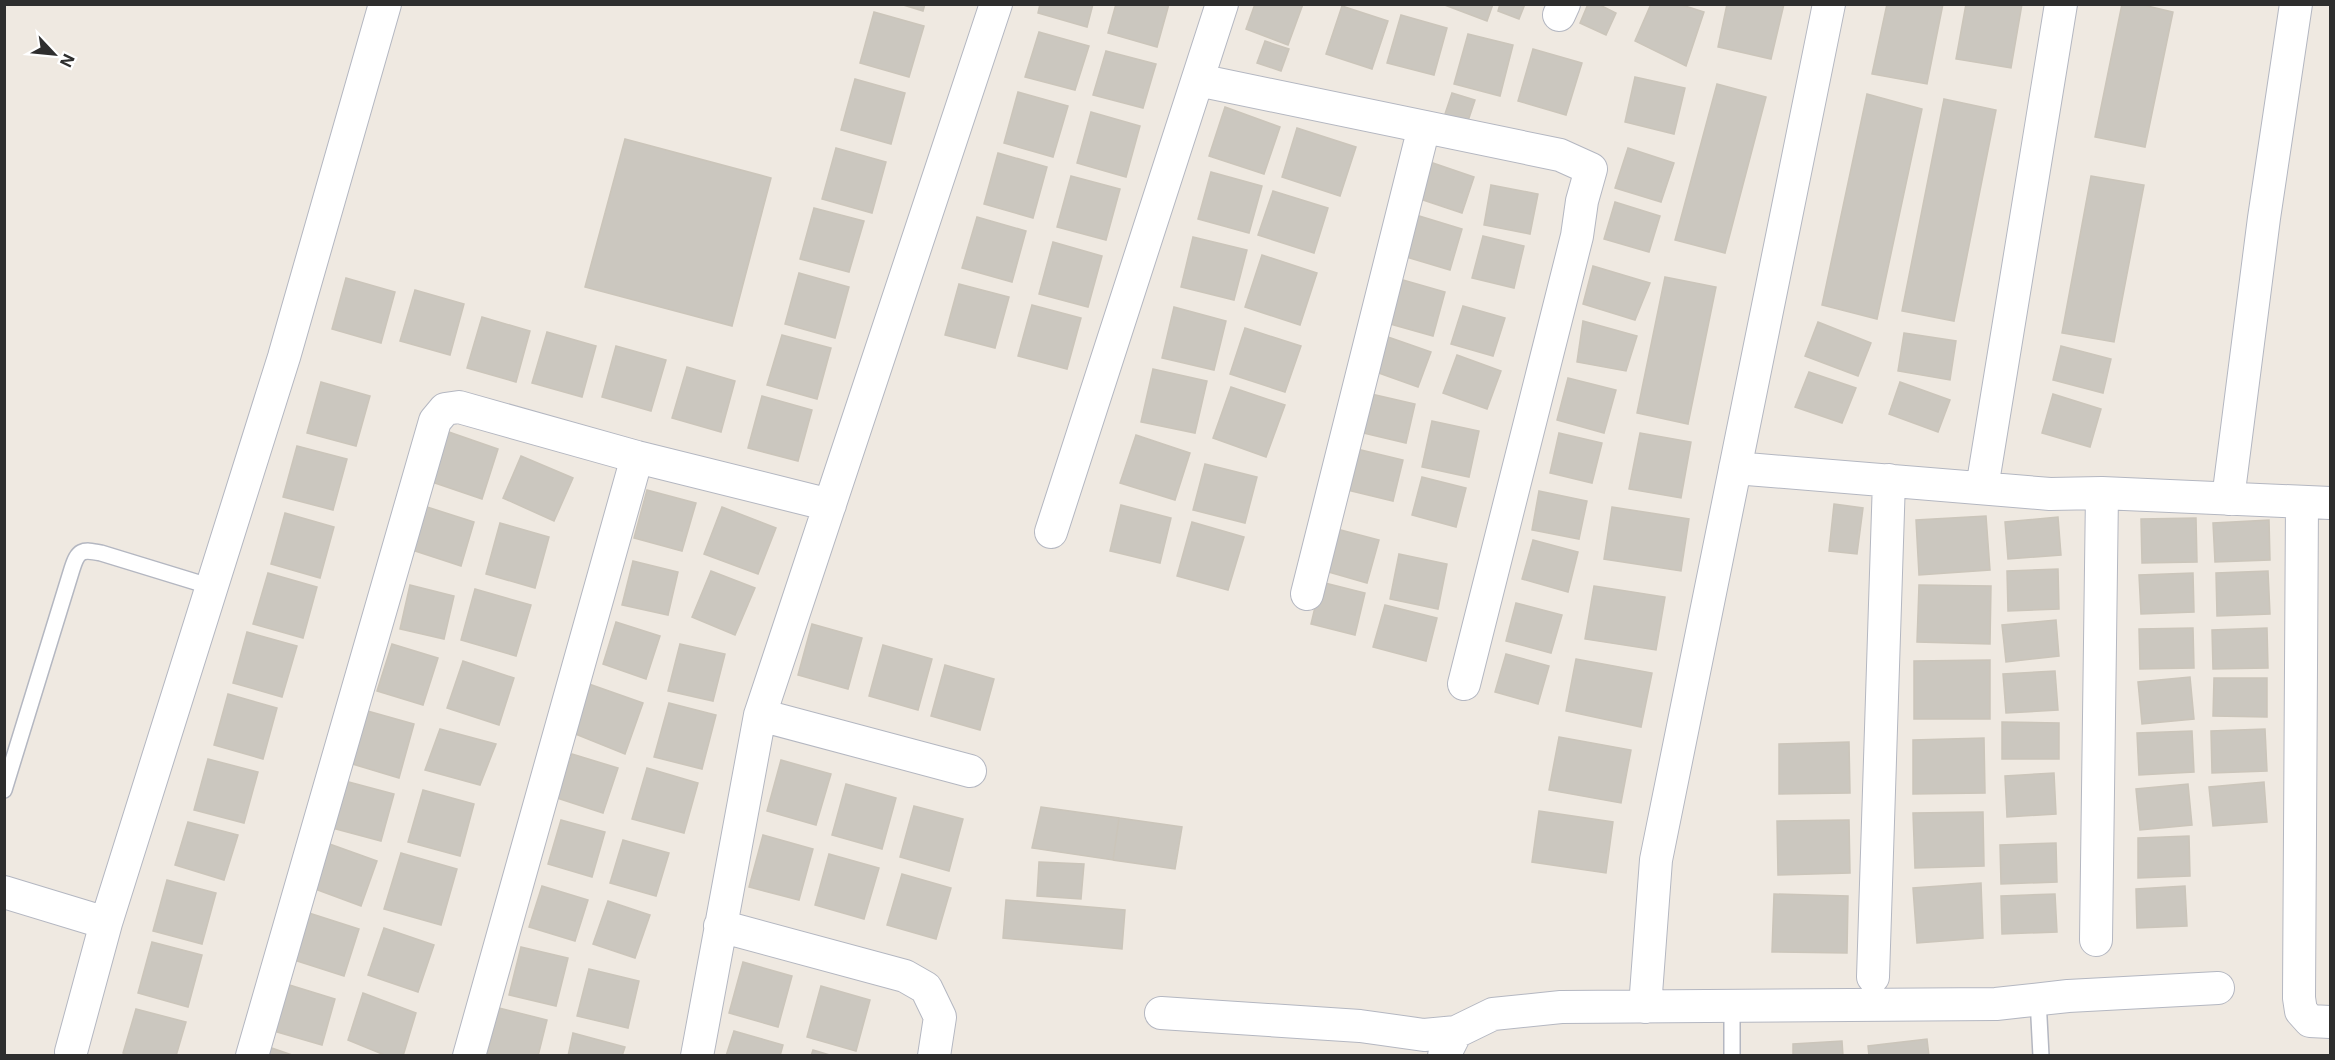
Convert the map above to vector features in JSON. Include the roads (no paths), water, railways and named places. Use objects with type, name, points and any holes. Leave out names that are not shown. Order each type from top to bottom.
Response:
[{"type":"street","points":[[71,1052],[106,923],[284,357],[386,4]]},
{"type":"street","points":[[696,1056],[760,715],[996,4]]},
{"type":"street","points":[[1051,532],[1222,4]]},
{"type":"street","points":[[1645,1007],[1656,860],[1829,4]]},
{"type":"street","points":[[1982,488],[2061,4]]},
{"type":"street","points":[[2228,499],[2264,218],[2296,4]]},
{"type":"street","points":[[1198,80],[1560,155],[1591,169],[1582,201],[1574,248],[1464,684]]},
{"type":"street","points":[[1307,594],[1424,128]]},
{"type":"street","points":[[252,1056],[435,421],[445,409],[459,407],[637,457],[830,506]]},
{"type":"street","points":[[469,1056],[637,457]]},
{"type":"street","points":[[1735,468],[2050,494],[2102,493],[2316,503],[2299,998],[2301,1011],[2310,1022],[2331,1023]]},
{"type":"street","points":[[1873,977],[1889,480]]},
{"type":"street","points":[[2096,940],[2102,493]]},
{"type":"street","points":[[760,715],[970,771]]},
{"type":"street","points":[[4,892],[106,923]]},
{"type":"street","points":[[720,926],[905,976],[926,988],[940,1017],[934,1056]]},
{"type":"street","points":[[1161,1013],[1360,1026],[1424,1035],[1450,1044],[1493,1014],[1562,1007],[1996,1004],[2038,999],[2218,988]]},
{"type":"lane","points":[[4,790],[74,563],[81,552],[88,550],[101,553],[212,587]]},
{"type":"lane","points":[[2038,999],[2041,1056]]},
{"type":"lane","points":[[1732,1007],[1732,1056]]}]
